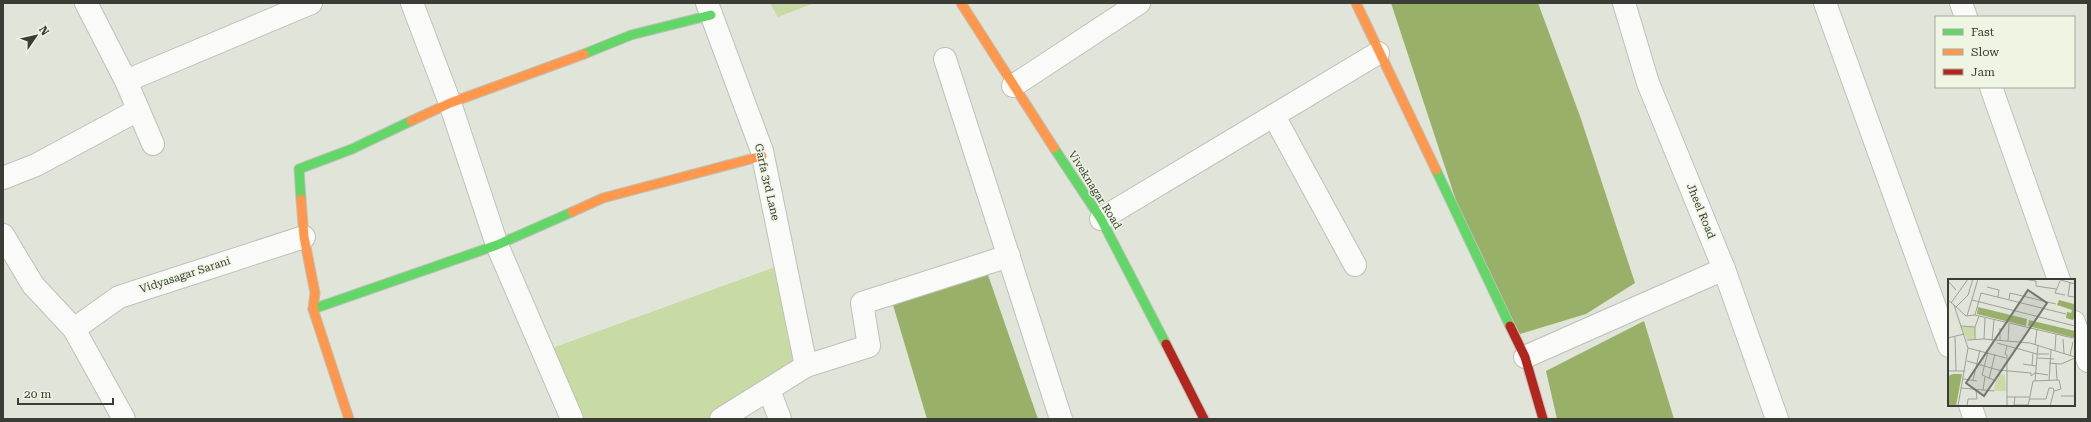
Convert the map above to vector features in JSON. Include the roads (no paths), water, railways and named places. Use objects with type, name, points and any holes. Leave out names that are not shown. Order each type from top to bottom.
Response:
[{"type":"street","points":[[86,3],[126,81],[153,144]]},
{"type":"street","points":[[126,81],[311,3]]},
{"type":"street","points":[[412,3],[450,103],[497,245],[572,419]]},
{"type":"street","name":"Viveknagar Road","points":[[961,3],[1013,86],[1102,219],[1204,419]]},
{"type":"street","points":[[1013,86],[1139,3]]},
{"type":"street","points":[[1356,3],[1378,53],[1525,357],[1543,419]]},
{"type":"street","name":"Jheel Road","points":[[1624,3],[1648,84],[1724,269],[1777,419]]},
{"type":"street","points":[[1825,3],[1948,343]]},
{"type":"street","points":[[1961,3],[1966,16]]},
{"type":"street","points":[[349,419],[314,309],[315,293],[304,237],[299,169],[352,149],[450,103],[552,67],[631,35],[709,9]]},
{"type":"street","name":"Garfa 3rd Lane","points":[[709,9],[762,151],[806,366]]},
{"type":"street","points":[[1102,219],[1378,53]]},
{"type":"street","points":[[945,59],[1061,419]]},
{"type":"street","points":[[1991,88],[2059,279]]},
{"type":"street","points":[[3,178],[36,165],[138,110]]},
{"type":"street","points":[[1274,116],[1355,265]]},
{"type":"street","points":[[314,309],[497,245],[603,198],[762,156]]},
{"type":"street","points":[[3,235],[33,285],[74,329],[124,419]]},
{"type":"street","name":"Vidyasagar Sarani","points":[[74,329],[119,297],[304,237]]},
{"type":"street","points":[[721,419],[806,366],[869,346],[862,303],[1009,256]]},
{"type":"street","points":[[1525,357],[1724,269]]},
{"type":"street","points":[[2075,325],[2088,361]]},
{"type":"street","points":[[769,390],[780,419]]},
{"type":"street","points":[[1970,406],[1975,419]]}]
